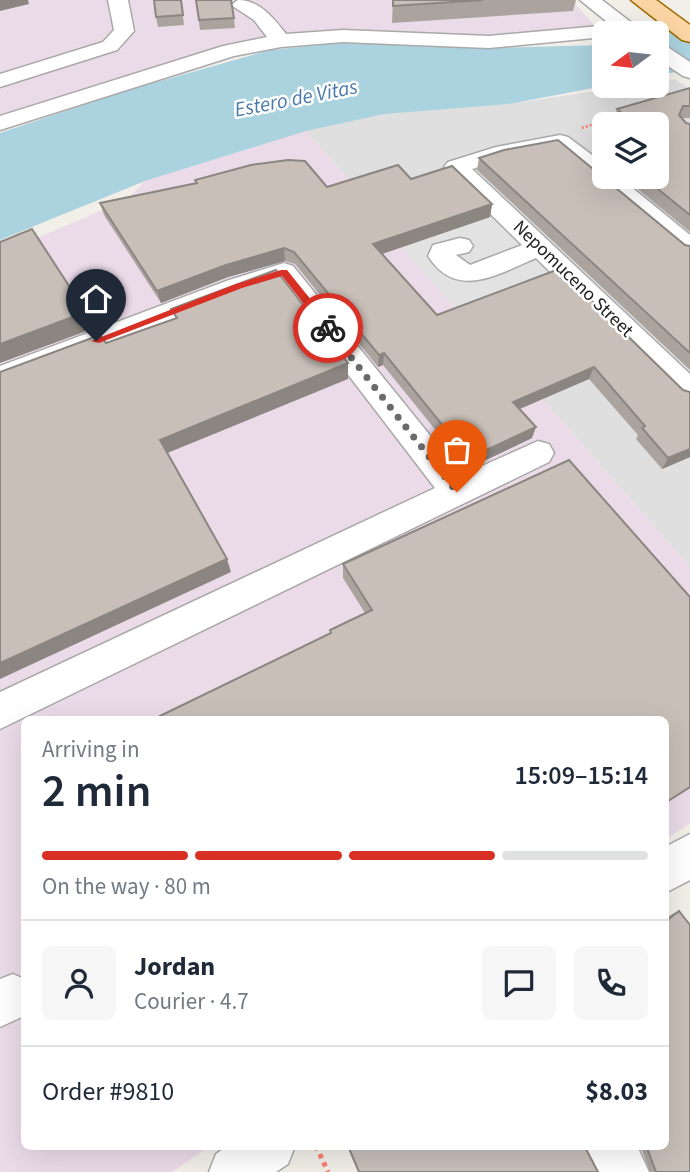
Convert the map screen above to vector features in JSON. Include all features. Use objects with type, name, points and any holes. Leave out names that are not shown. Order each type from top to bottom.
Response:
[{"type":"main road","points":[[642,0],[685,31]]},
{"type":"street","points":[[3,75],[110,46],[124,31],[118,0]]},
{"type":"street","points":[[590,0],[618,21]]},
{"type":"street","points":[[241,5],[261,16],[281,41]]},
{"type":"street","points":[[0,123],[230,50],[281,41],[343,36],[489,42],[592,34]]},
{"type":"street","points":[[669,57],[690,72]]},
{"type":"street","points":[[565,145],[592,166]]},
{"type":"street","name":"Nepomuceno Street","points":[[565,145],[496,154],[456,167],[690,392]]},
{"type":"street","points":[[620,189],[690,248]]},
{"type":"street","points":[[460,246],[442,251],[440,256],[458,271],[472,274],[540,247]]},
{"type":"street","points":[[0,377],[239,286],[284,272],[457,492]]},
{"type":"street","points":[[0,711],[538,453]]},
{"type":"street","points":[[234,1172],[264,1150]]},
{"type":"street","points":[[610,1150],[624,1172]]},
{"type":"path","points":[[565,145],[564,134],[592,125]]},
{"type":"path","points":[[318,1150],[328,1172]]},
{"type":"shaded area","points":[[0,0],[572,0],[592,23],[592,26],[493,37],[303,36],[202,52],[202,57],[0,119]]},
{"type":"shaded area","points":[[675,79],[690,89],[690,567],[306,131],[384,113],[509,104],[592,92],[592,98],[669,98],[669,80]]},
{"type":"shaded area","points":[[306,131],[690,567],[690,823],[669,837],[669,716],[21,716],[21,1150],[204,1150],[172,1172],[0,1172],[0,254],[126,200],[145,181]]},
{"type":"shaded area","points":[[497,215],[563,279],[463,317],[402,248]]},
{"type":"water","points":[[690,27],[690,69],[669,73],[669,32]]},
{"type":"water","name":"Estero de Vitas","points":[[415,43],[491,48],[592,45],[592,88],[509,104],[384,114],[306,131],[145,181],[0,240],[0,133],[125,91],[270,50],[331,44]]},
{"type":"building","points":[[154,0],[181,0],[183,15],[156,17]]},
{"type":"building","points":[[196,0],[231,0],[234,18],[199,20]]},
{"type":"building","points":[[393,0],[483,0],[393,6]]},
{"type":"building","points":[[690,88],[690,106],[683,106],[679,115],[690,124],[690,215],[658,189],[669,189],[669,112],[620,112],[617,109],[655,98],[669,98],[669,94]]},
{"type":"building","points":[[558,140],[592,168],[592,189],[617,189],[685,245],[690,246],[690,353],[479,158],[504,150]]},
{"type":"building","points":[[288,160],[305,161],[327,187],[398,165],[411,179],[452,166],[492,204],[373,244],[437,315],[559,269],[683,390],[690,392],[690,449],[668,458],[642,428],[645,426],[594,367],[513,402],[536,427],[469,458],[384,353],[379,355],[294,252],[284,248],[226,265],[157,291],[100,203],[197,183],[195,180],[251,165]]},
{"type":"building","points":[[32,229],[86,312],[0,344],[0,242]]},
{"type":"building","points":[[276,270],[348,363],[160,440],[227,559],[0,663],[0,372],[100,335],[106,343],[177,318],[171,309]]},
{"type":"building","points":[[569,460],[690,597],[690,787],[669,800],[669,716],[160,716],[331,633],[330,630],[372,610],[343,564]]},
{"type":"building","points":[[679,911],[690,925],[690,1172],[656,1172],[648,1150],[669,1150],[669,919]]},
{"type":"building","points":[[350,1150],[587,1150],[598,1172],[359,1172]]},
{"type":"way so far","points":[[328,328],[457,492]]},
{"type":"route","points":[[96,341],[239,286],[284,272],[328,328]]}]
